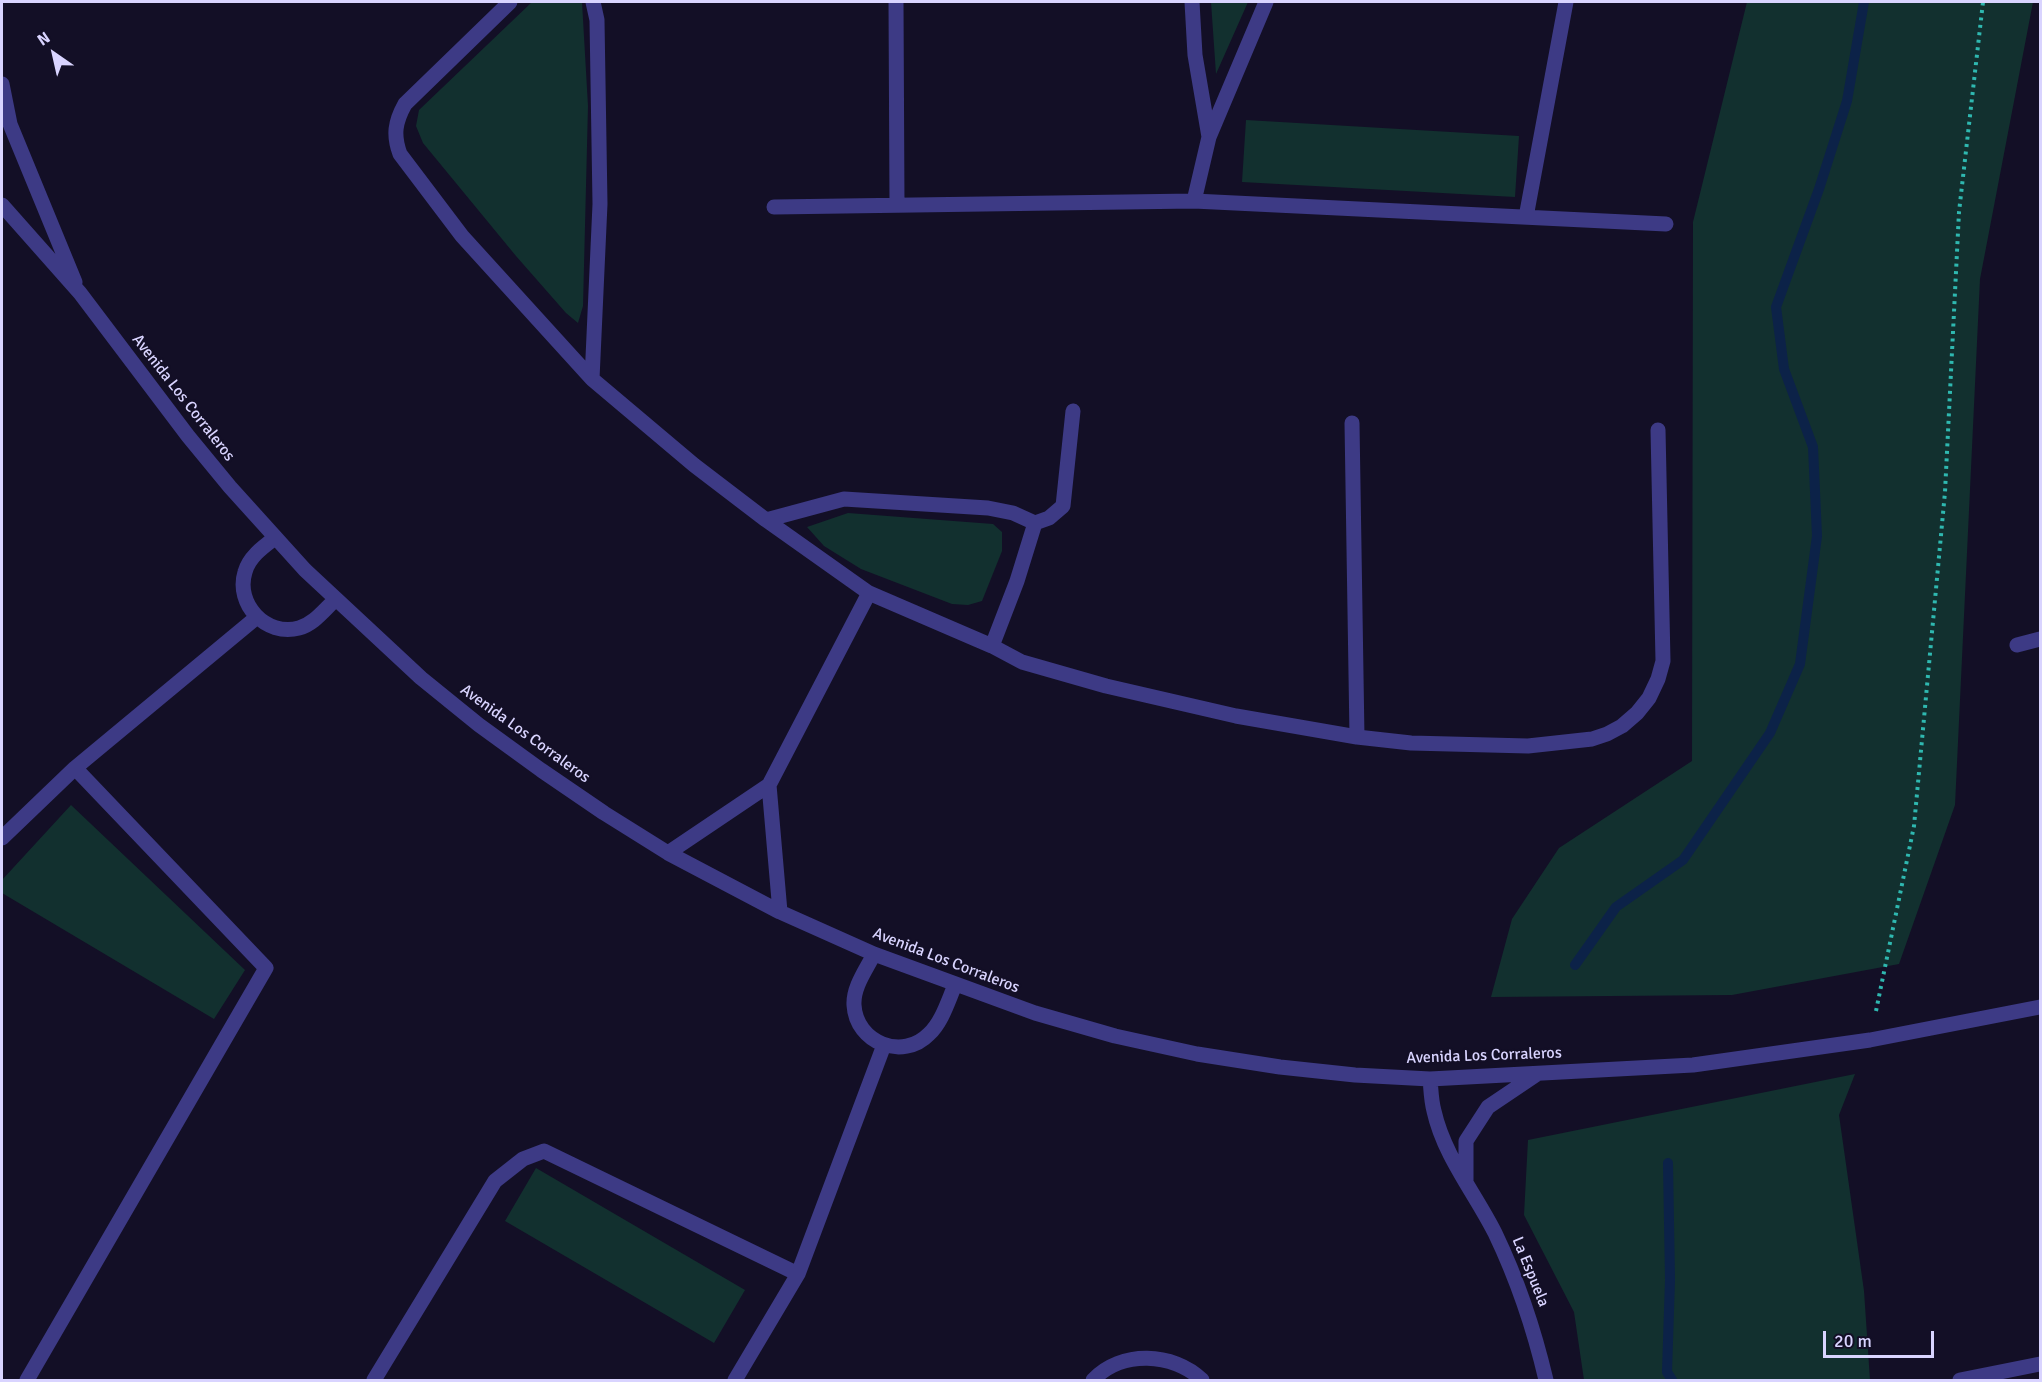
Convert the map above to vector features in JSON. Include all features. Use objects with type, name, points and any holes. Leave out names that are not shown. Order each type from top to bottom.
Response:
[{"type":"street","points":[[510,2],[405,104],[398,117],[395,130],[400,154],[462,236],[592,379],[694,465],[766,520],[869,593],[992,646],[1022,662],[1106,686],[1236,716],[1357,737],[1411,743],[1528,746],[1592,740],[1622,726],[1637,713],[1649,698],[1658,680],[1663,661],[1658,430]]},
{"type":"street","points":[[592,379],[600,204],[597,20],[593,2]]},
{"type":"street","points":[[896,2],[897,205]]},
{"type":"street","points":[[1192,2],[1195,55],[1209,137]]},
{"type":"street","points":[[1194,201],[1209,137],[1266,2]]},
{"type":"street","points":[[1526,217],[1566,2]]},
{"type":"street","name":"Avenida Los Corraleros","points":[[2,84],[10,124],[80,293]]},
{"type":"street","points":[[774,207],[1194,201],[1665,224]]},
{"type":"street","name":"Avenida Los Corraleros","points":[[2,206],[80,293],[188,436],[230,487],[335,600],[421,678],[541,770],[594,807],[668,853],[780,912],[874,954],[1035,1013],[1092,1030],[1197,1054],[1280,1067],[1355,1075],[1430,1079],[1693,1065],[1870,1040],[2040,1007]]},
{"type":"street","points":[[766,520],[844,499],[988,508],[1013,513],[1035,523],[1049,518],[1063,506],[1073,411]]},
{"type":"street","points":[[1352,423],[1357,737]]},
{"type":"street","points":[[992,646],[1017,581],[1035,523]]},
{"type":"street","points":[[275,537],[254,556],[245,571],[243,590],[245,598],[257,617],[270,626],[298,629],[309,624],[335,600]]},
{"type":"street","points":[[668,853],[769,785],[869,593]]},
{"type":"street","points":[[2,838],[75,768],[257,617]]},
{"type":"street","points":[[2017,645],[2040,639]]},
{"type":"street","points":[[27,1380],[266,968],[75,768]]},
{"type":"street","points":[[769,785],[780,912]]},
{"type":"street","points":[[874,954],[857,987],[854,1004],[857,1022],[875,1042],[895,1048],[914,1045],[922,1041],[935,1026],[955,985]]},
{"type":"street","points":[[735,1380],[798,1274],[884,1045]]},
{"type":"street","name":"La Espuela","points":[[1466,1183],[1466,1142],[1488,1107],[1538,1073]]},
{"type":"street","name":"La Espuela","points":[[1430,1079],[1434,1111],[1448,1150],[1494,1232],[1518,1284],[1536,1338],[1546,1380]]},
{"type":"street","points":[[374,1380],[495,1181],[523,1158],[544,1152],[798,1274]]},
{"type":"street","points":[[1093,1380],[1110,1367],[1129,1360],[1146,1358],[1164,1360],[1181,1366],[1202,1380]]},
{"type":"street","points":[[1960,1380],[2040,1364]]},
{"type":"path","points":[[1870,1040],[1914,826],[1945,492],[1959,212],[1983,2]]},
{"type":"green space","points":[[532,2],[582,2],[588,106],[583,306],[578,323],[566,313],[516,256],[423,143],[416,126],[419,110]]},
{"type":"green space","points":[[1211,2],[1248,2],[1216,74]]},
{"type":"green space","points":[[1747,2],[2033,2],[1980,279],[1955,805],[1899,964],[1732,995],[1491,997],[1512,919],[1559,848],[1692,761],[1693,222]]},
{"type":"green space","points":[[1246,120],[1519,136],[1515,197],[1242,182]]},
{"type":"green space","points":[[848,513],[993,524],[1002,532],[1002,551],[982,601],[968,605],[952,604],[861,569],[824,546],[807,527]]},
{"type":"green space","points":[[71,805],[245,970],[214,1019],[2,893],[2,880]]},
{"type":"green space","points":[[1855,1074],[1839,1115],[1864,1291],[1870,1380],[1584,1380],[1574,1312],[1524,1215],[1528,1140]]},
{"type":"green space","points":[[536,1168],[745,1290],[714,1343],[505,1221]]},
{"type":"waterway","points":[[1575,965],[1616,907],[1683,860],[1770,733],[1800,664],[1817,536],[1813,447],[1784,369],[1776,307],[1819,189],[1847,101],[1864,2]]},
{"type":"waterway","points":[[1668,1163],[1670,1280],[1667,1372],[1672,1380]]}]
